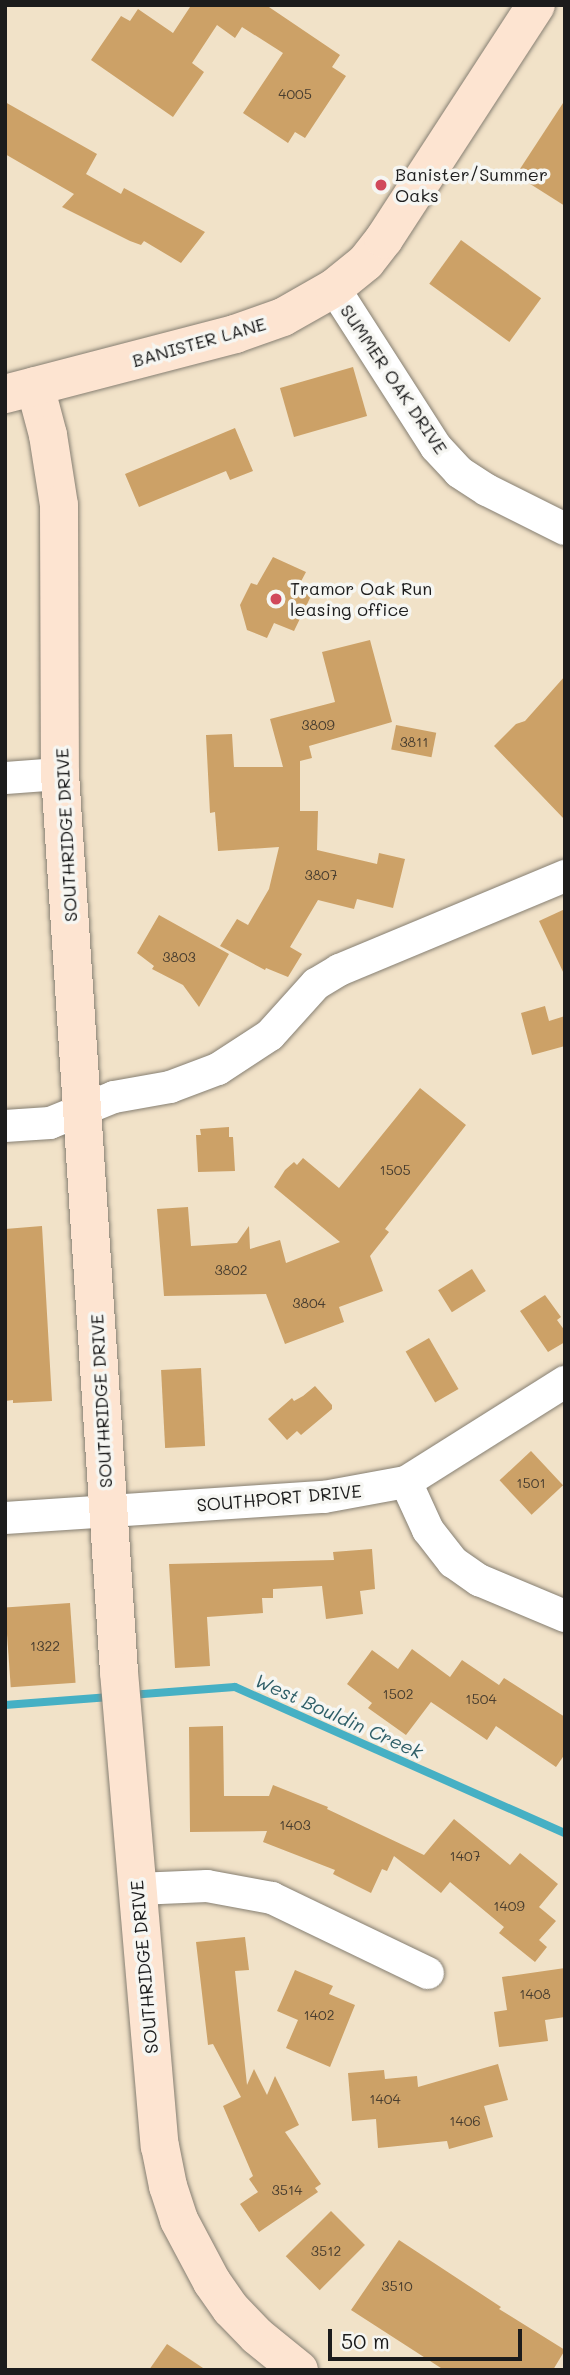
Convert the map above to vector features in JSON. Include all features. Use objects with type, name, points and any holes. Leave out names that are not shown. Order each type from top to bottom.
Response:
[{"type":"street","name":"BANISTER LANE","points":[[20,390],[235,334],[283,317],[334,288],[366,262],[384,239],[536,5]]},
{"type":"street","name":"SUMMER OAK DRIVE","points":[[334,288],[436,447],[459,472],[487,490],[565,529]]},
{"type":"street","name":"SOUTHRIDGE DRIVE","points":[[20,390],[48,435],[59,505],[60,774],[107,1511],[160,2146],[168,2186],[179,2220],[200,2261],[231,2309],[257,2336],[299,2370]]},
{"type":"street","points":[[5,778],[60,774]]},
{"type":"street","points":[[5,1126],[50,1123],[114,1097],[170,1087],[218,1069],[270,1035],[316,985],[339,970],[565,876]]},
{"type":"street","name":"SOUTHPORT DRIVE","points":[[5,1518],[324,1497],[406,1482],[565,1382]]},
{"type":"street","points":[[406,1482],[428,1530],[453,1562],[479,1580],[565,1616]]},
{"type":"street","points":[[137,1889],[207,1886],[272,1898],[428,1973]]},
{"type":"building","points":[[188,5],[266,5],[340,55],[332,67],[346,76],[305,138],[295,132],[288,143],[243,113],[283,53],[242,27],[235,38],[217,25],[192,63],[204,72],[173,117],[91,60],[121,16],[130,21],[138,9],[173,33],[190,7]]},
{"type":"building","points":[[565,100],[565,206],[516,175]]},
{"type":"building","points":[[5,102],[97,154],[86,174],[121,194],[124,188],[205,232],[181,263],[144,241],[141,245],[130,241],[62,207],[74,194],[5,154]]},
{"type":"building","points":[[461,240],[541,298],[509,342],[429,284]]},
{"type":"building","points":[[353,367],[367,416],[294,437],[280,388]]},
{"type":"building","points":[[235,428],[253,471],[230,480],[226,471],[139,507],[125,474]]},
{"type":"building","name":"Tramor Oak Run leasing office","points":[[273,557],[306,572],[297,589],[311,596],[294,631],[274,623],[267,638],[247,630],[240,605],[251,583],[257,585]]},
{"type":"building","points":[[370,640],[392,722],[309,746],[312,758],[300,761],[300,811],[318,811],[317,850],[377,864],[379,853],[405,859],[393,908],[357,899],[354,909],[318,900],[290,947],[302,954],[288,977],[266,968],[265,970],[220,946],[237,919],[248,925],[269,889],[279,847],[218,851],[215,812],[210,813],[206,735],[232,734],[234,767],[283,767],[270,719],[335,702],[322,652]]},
{"type":"building","points":[[565,676],[565,820],[494,746],[516,724],[525,721]]},
{"type":"building","points":[[396,725],[436,733],[431,757],[391,750]]},
{"type":"building","points":[[565,909],[565,976],[539,921]]},
{"type":"building","points":[[159,915],[229,954],[199,1007],[183,985],[152,969],[154,966],[137,953]]},
{"type":"building","points":[[545,1006],[549,1021],[565,1016],[565,1046],[532,1055],[521,1013]]},
{"type":"building","points":[[420,1088],[466,1125],[385,1229],[389,1232],[370,1256],[383,1291],[339,1307],[344,1322],[285,1344],[266,1294],[164,1296],[157,1209],[188,1207],[191,1246],[237,1243],[249,1226],[250,1249],[280,1240],[286,1263],[340,1242],[274,1187],[285,1170],[294,1162],[297,1165],[303,1158],[339,1188]]},
{"type":"building","points":[[229,1127],[229,1137],[233,1137],[235,1171],[198,1172],[196,1135],[201,1135],[200,1129]]},
{"type":"building","points":[[42,1226],[52,1401],[13,1403],[13,1400],[5,1401],[5,1229]]},
{"type":"building","points":[[472,1269],[486,1291],[452,1312],[438,1290]]},
{"type":"building","points":[[545,1295],[561,1317],[557,1320],[565,1331],[565,1342],[548,1352],[520,1311]]},
{"type":"building","points":[[429,1338],[458,1389],[435,1403],[406,1352]]},
{"type":"building","points":[[201,1368],[205,1446],[165,1448],[161,1370]]},
{"type":"building","points":[[315,1386],[332,1405],[332,1409],[301,1435],[297,1431],[287,1440],[268,1419],[292,1398],[294,1401]]},
{"type":"building","points":[[531,1451],[563,1485],[532,1515],[500,1480]]},
{"type":"building","points":[[372,1549],[375,1589],[360,1591],[363,1614],[326,1619],[322,1586],[273,1589],[273,1598],[262,1598],[263,1613],[207,1617],[210,1666],[175,1668],[169,1564],[334,1560],[333,1552]]},
{"type":"building","points":[[70,1603],[76,1683],[11,1687],[5,1608]]},
{"type":"building","points":[[412,1649],[450,1677],[462,1660],[499,1685],[504,1678],[565,1717],[565,1754],[556,1767],[496,1726],[487,1740],[431,1702],[406,1735],[368,1708],[372,1703],[347,1684],[372,1650],[398,1669]]},
{"type":"building","points":[[223,1726],[224,1796],[269,1796],[273,1785],[328,1807],[327,1809],[424,1855],[454,1819],[510,1865],[520,1853],[558,1884],[539,1907],[556,1921],[539,1940],[547,1947],[535,1962],[499,1933],[504,1927],[450,1882],[441,1893],[394,1856],[387,1871],[382,1869],[371,1893],[333,1874],[335,1870],[263,1842],[267,1831],[190,1832],[189,1727]]},
{"type":"building","points":[[245,1937],[249,1970],[235,1971],[247,2085],[254,2069],[267,2095],[275,2076],[299,2125],[285,2132],[321,2184],[315,2188],[318,2192],[259,2232],[240,2204],[258,2192],[249,2179],[253,2176],[223,2106],[241,2097],[213,2044],[208,2045],[196,1942]]},
{"type":"building","points":[[565,1968],[565,2017],[545,2020],[548,2041],[499,2047],[494,2012],[507,2010],[502,1977]]},
{"type":"building","points":[[295,1970],[333,1986],[329,1994],[355,2005],[330,2067],[286,2048],[298,2020],[277,2011]]},
{"type":"building","points":[[498,2064],[508,2100],[484,2106],[493,2137],[449,2149],[447,2141],[378,2148],[376,2119],[352,2121],[348,2073],[384,2070],[385,2079],[417,2076],[418,2087]]},
{"type":"building","points":[[331,2211],[365,2245],[320,2290],[286,2256]]},
{"type":"building","points":[[399,2240],[501,2307],[499,2309],[565,2350],[553,2370],[444,2370],[351,2310]]},
{"type":"building","points":[[167,2344],[206,2370],[149,2370]]},
{"type":"waterway","name":"West Bouldin Creek","points":[[130,1695],[235,1687],[565,1833]]},
{"type":"waterway","name":"West Bouldin Creek","points":[[5,1705],[110,1697]]},
{"type":"place","name":"Banister/Summer Oaks","points":[[381,185]]},
{"type":"place","name":"Tramor Oak Run leasing office","points":[[276,599]]}]
